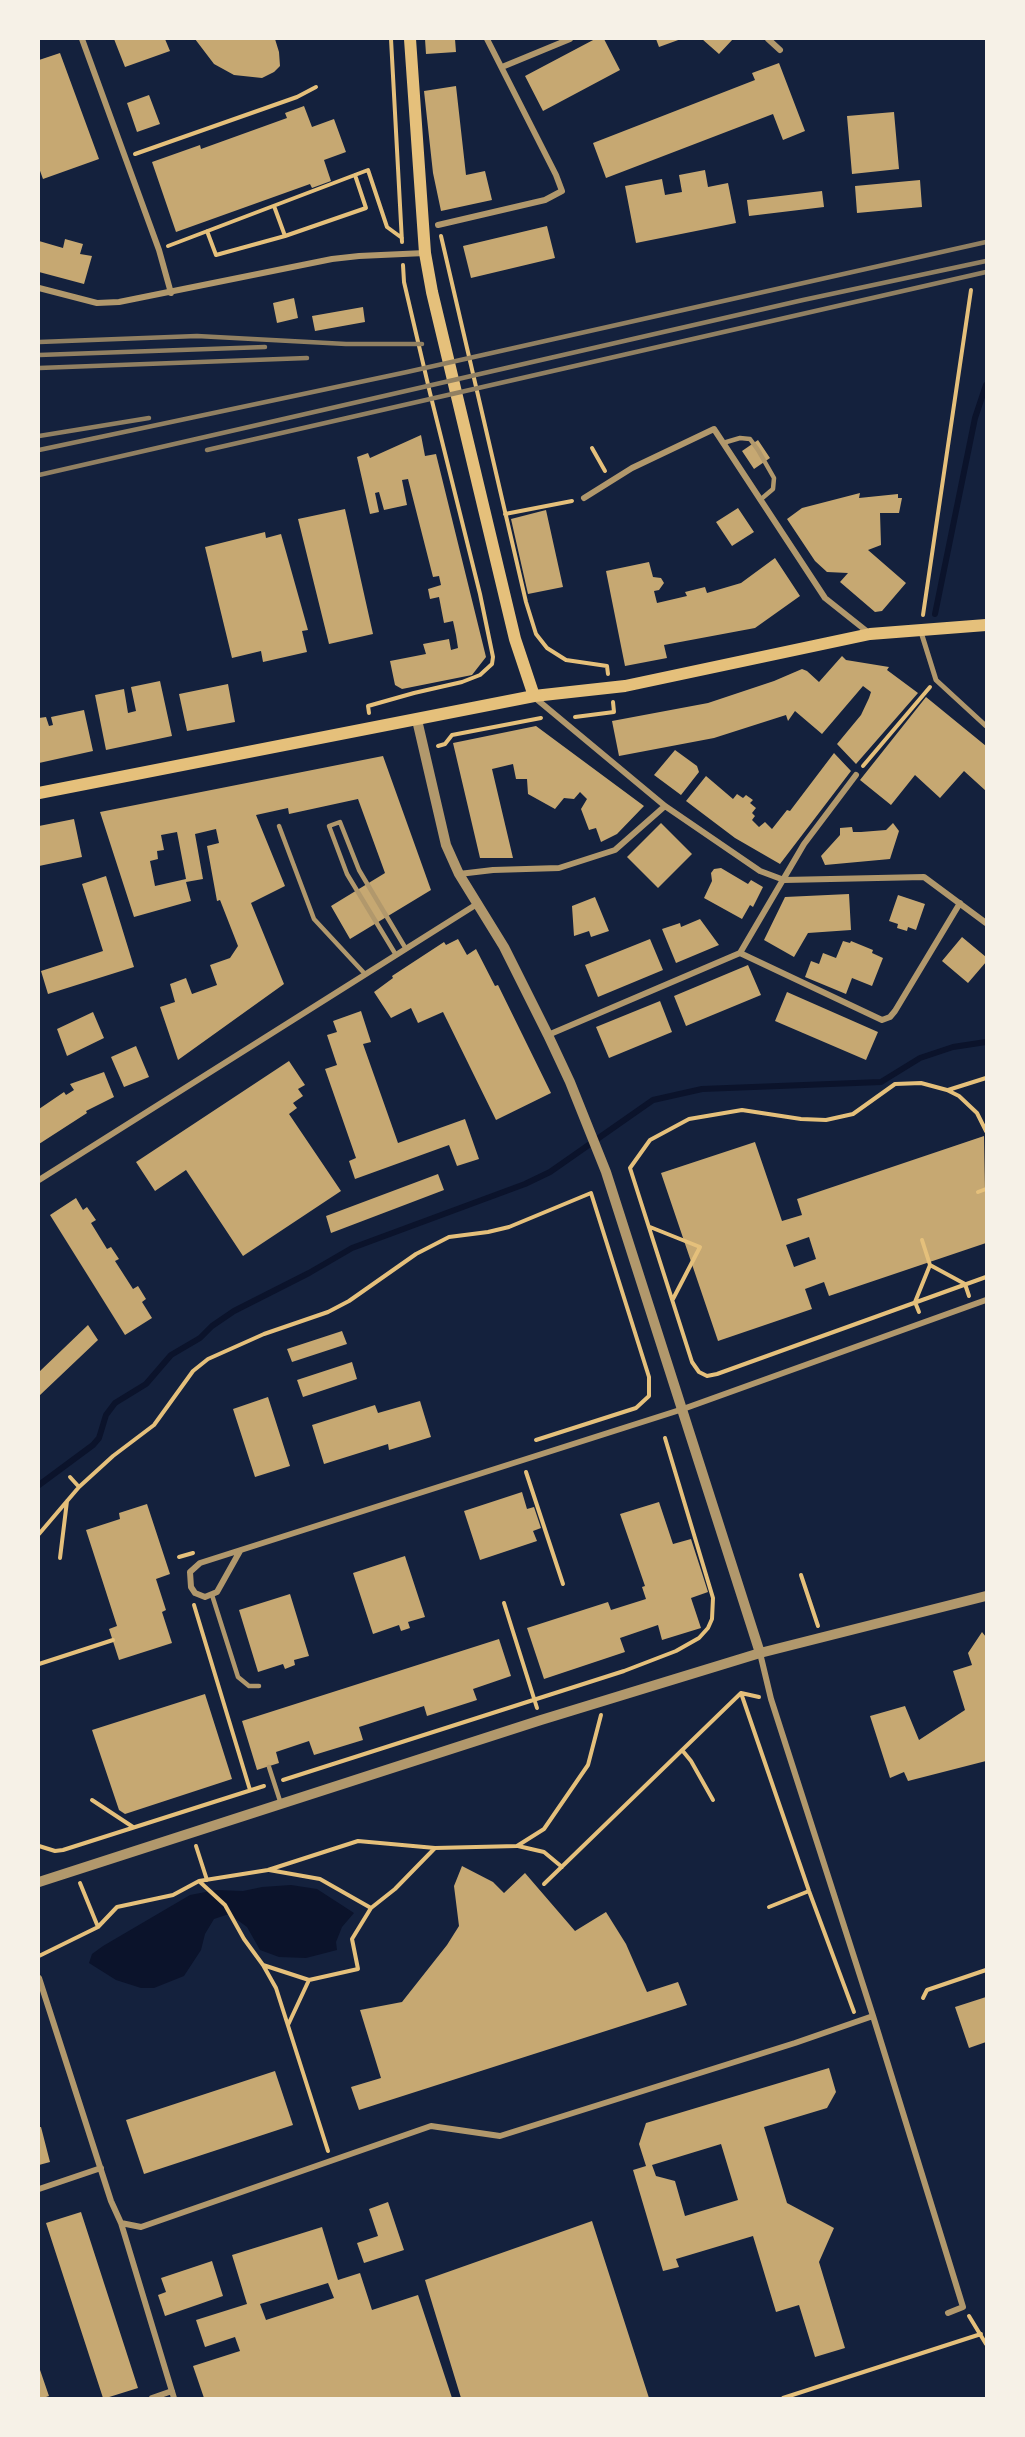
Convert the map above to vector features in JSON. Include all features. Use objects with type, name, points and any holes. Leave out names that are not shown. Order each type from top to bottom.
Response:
[{"type":"main road","points":[[410,39],[425,254],[515,639],[534,696]]},
{"type":"main road","points":[[39,793],[534,696],[625,686],[870,634],[986,625]]},
{"type":"street","points":[[82,39],[159,250],[171,293]]},
{"type":"street","points":[[438,225],[545,200],[562,191],[487,39]]},
{"type":"street","points":[[502,67],[570,39]]},
{"type":"street","points":[[768,39],[780,50]]},
{"type":"street","points":[[39,288],[97,303],[119,302],[332,259],[425,254]]},
{"type":"street","points":[[584,498],[632,468],[714,429],[825,598],[870,634]]},
{"type":"street","points":[[921,630],[936,680],[986,726]]},
{"type":"street","points":[[534,696],[556,717],[665,806],[760,871],[784,880],[924,877],[986,923]]},
{"type":"street","points":[[417,720],[438,817],[459,874],[504,947],[548,1035],[584,1115],[606,1172],[760,1653],[771,1699],[873,2016],[963,2307],[948,2313]]},
{"type":"street","points":[[548,1035],[740,953],[804,844],[856,775]]},
{"type":"street","points":[[459,874],[493,870],[559,868],[615,850],[665,806]]},
{"type":"street","points":[[740,953],[882,1020],[890,1017],[895,1011],[960,903]]},
{"type":"street","points":[[39,1180],[477,904]]},
{"type":"street","points":[[240,1551],[220,1588],[212,1595],[200,1596],[191,1587],[190,1572],[194,1566],[240,1551],[522,1460],[683,1409],[986,1300]]},
{"type":"street","points":[[39,1882],[541,1720],[760,1653],[986,1596]]},
{"type":"street","points":[[39,1978],[121,2223],[173,2394],[152,2398]]},
{"type":"street","points":[[121,2223],[141,2227],[431,2126],[500,2136],[873,2016]]},
{"type":"street","points":[[39,2189],[101,2168]]},
{"type":"lane","points":[[723,443],[740,438],[750,439],[758,450],[774,478],[773,489],[760,500]]},
{"type":"lane","points":[[396,955],[347,874],[329,826],[340,822],[359,870],[406,949]]},
{"type":"lane","points":[[279,826],[315,919],[365,974]]},
{"type":"lane","points":[[212,1595],[238,1677],[249,1686],[259,1686]]},
{"type":"lane","points":[[269,1767],[281,1804]]},
{"type":"path","points":[[373,729],[368,706],[462,682],[486,670],[492,664],[493,657],[480,594],[404,282],[391,39]]},
{"type":"path","points":[[125,158],[297,97],[316,87]]},
{"type":"path","points":[[159,250],[368,170],[387,227],[402,239]]},
{"type":"path","points":[[207,231],[216,255],[285,236],[366,208],[355,175]]},
{"type":"path","points":[[274,206],[285,236]]},
{"type":"path","points":[[438,225],[526,602],[536,634],[541,643],[566,660],[607,666]]},
{"type":"path","points":[[921,630],[971,290]]},
{"type":"path","points":[[592,448],[610,481]]},
{"type":"path","points":[[505,514],[584,498]]},
{"type":"path","points":[[856,775],[903,716],[936,680]]},
{"type":"path","points":[[423,750],[445,744],[452,735],[556,717],[588,717],[614,712]]},
{"type":"path","points":[[947,1090],[986,1078]]},
{"type":"path","points":[[985,1128],[977,1113],[959,1096],[947,1090],[921,1083],[895,1084],[853,1114],[826,1120],[801,1119],[742,1110],[689,1119],[650,1140],[630,1168],[692,1362],[699,1372],[707,1376],[986,1276]]},
{"type":"path","points":[[978,1192],[986,1190]]},
{"type":"path","points":[[39,1534],[79,1487],[113,1456],[154,1425],[193,1371],[208,1359],[264,1334],[328,1312],[349,1301],[416,1254],[449,1237],[509,1227],[591,1193],[649,1377],[649,1396],[636,1408],[532,1442]]},
{"type":"path","points":[[650,1227],[700,1247],[672,1300]]},
{"type":"path","points":[[915,1302],[930,1265],[922,1240]]},
{"type":"path","points":[[930,1265],[965,1284]]},
{"type":"path","points":[[39,1846],[55,1851],[63,1850],[133,1828],[535,1699],[676,1651],[699,1638],[712,1619],[713,1598],[665,1438]]},
{"type":"path","points":[[522,1460],[563,1584]]},
{"type":"path","points":[[70,1477],[79,1487]]},
{"type":"path","points":[[60,1558],[67,1500]]},
{"type":"path","points":[[179,1557],[199,1550]]},
{"type":"path","points":[[801,1575],[822,1636]]},
{"type":"path","points":[[191,1587],[195,1612],[250,1790]]},
{"type":"path","points":[[504,1603],[541,1720]]},
{"type":"path","points":[[39,1664],[113,1640]]},
{"type":"path","points":[[741,1693],[771,1699]]},
{"type":"path","points":[[544,1884],[741,1693]]},
{"type":"path","points":[[741,1693],[857,2022]]},
{"type":"path","points":[[517,1846],[544,1829],[588,1765],[605,1700]]},
{"type":"path","points":[[682,1750],[691,1761],[713,1800]]},
{"type":"path","points":[[92,1800],[133,1828]]},
{"type":"path","points":[[192,1832],[207,1880]]},
{"type":"path","points":[[39,1956],[98,1927],[117,1907],[173,1895],[199,1881],[268,1870],[358,1840],[435,1848],[517,1846],[544,1852],[562,1867]]},
{"type":"path","points":[[263,1965],[309,1980],[358,1969],[352,1939],[371,1908],[395,1889],[435,1848]]},
{"type":"path","points":[[75,1870],[98,1927]]},
{"type":"path","points":[[268,1870],[320,1879],[371,1908]]},
{"type":"path","points":[[199,1881],[225,1905],[244,1940],[263,1965],[276,1988],[331,2160]]},
{"type":"path","points":[[769,1907],[809,1891]]},
{"type":"path","points":[[923,1998],[927,1990],[985,1971],[986,1977]]},
{"type":"path","points":[[288,2026],[309,1980]]},
{"type":"path","points":[[963,2307],[986,2344]]},
{"type":"path","points":[[783,2398],[981,2334]]},
{"type":"water","points":[[291,1885],[317,1889],[354,1913],[342,1927],[336,1942],[337,1950],[306,1958],[279,1957],[260,1950],[247,1927],[229,1914],[214,1919],[205,1934],[201,1950],[184,1976],[154,1988],[141,1988],[116,1980],[89,1963],[92,1954],[103,1946],[190,1895],[216,1890],[243,1891]]},
{"type":"building","points":[[114,39],[165,39],[170,51],[125,67]]},
{"type":"building","points":[[195,39],[275,39],[280,66],[262,78],[234,75],[214,64]]},
{"type":"building","points":[[425,39],[455,39],[456,52],[426,54]]},
{"type":"building","points":[[595,39],[604,39],[620,70],[543,111],[525,76]]},
{"type":"building","points":[[656,39],[681,39],[659,47]]},
{"type":"building","points":[[702,39],[733,39],[719,54]]},
{"type":"building","points":[[60,53],[99,159],[43,179],[39,168],[39,60]]},
{"type":"building","points":[[779,63],[805,131],[783,140],[773,114],[606,178],[593,143],[755,80],[752,73]]},
{"type":"building","points":[[456,86],[466,175],[485,171],[492,200],[441,211],[433,173],[424,91]]},
{"type":"building","points":[[149,95],[160,124],[137,132],[127,103]]},
{"type":"building","points":[[304,106],[312,127],[334,119],[346,152],[324,160],[331,181],[312,188],[310,184],[176,232],[152,162],[200,145],[201,149],[287,118],[285,113]]},
{"type":"building","points":[[894,112],[899,169],[852,174],[847,116]]},
{"type":"building","points":[[705,170],[708,187],[728,183],[736,223],[636,243],[625,186],[662,179],[665,195],[682,192],[679,175]]},
{"type":"building","points":[[920,180],[922,207],[857,213],[855,186]]},
{"type":"building","points":[[822,191],[824,207],[749,216],[747,200]]},
{"type":"building","points":[[547,226],[555,258],[471,278],[463,246]]},
{"type":"building","points":[[65,239],[83,244],[80,254],[92,256],[84,284],[39,272],[39,241],[63,248]]},
{"type":"building","points":[[294,298],[298,318],[277,323],[273,303]]},
{"type":"building","points":[[363,307],[365,322],[315,331],[312,316]]},
{"type":"building","points":[[421,435],[425,456],[436,454],[486,657],[472,675],[402,689],[395,685],[390,661],[426,654],[423,644],[449,639],[451,650],[458,648],[456,635],[453,621],[444,623],[439,597],[430,599],[428,589],[441,585],[439,576],[433,577],[408,479],[402,480],[407,505],[384,510],[379,492],[375,493],[379,512],[370,514],[357,457],[368,453],[370,458]]},
{"type":"building","points":[[758,440],[770,458],[754,469],[742,451]]},
{"type":"building","points":[[860,493],[859,498],[898,494],[898,498],[902,498],[899,513],[880,513],[881,545],[868,550],[906,583],[882,611],[875,612],[840,582],[848,573],[827,572],[815,561],[787,519],[802,508]]},
{"type":"building","points":[[738,508],[754,532],[732,546],[716,522]]},
{"type":"building","points":[[345,509],[373,634],[329,644],[298,519]]},
{"type":"building","points":[[546,510],[563,587],[528,594],[511,519]]},
{"type":"building","points":[[265,532],[266,538],[281,534],[308,630],[302,631],[307,652],[263,662],[261,651],[232,658],[205,547]]},
{"type":"building","points":[[775,558],[800,596],[755,628],[664,645],[667,658],[625,666],[606,571],[649,562],[653,577],[661,578],[664,583],[659,590],[654,591],[657,603],[687,596],[685,592],[705,587],[707,593],[741,583]]},
{"type":"building","points":[[842,656],[846,660],[889,667],[887,670],[918,693],[856,764],[837,744],[861,715],[869,698],[871,692],[863,686],[822,734],[795,711],[788,721],[786,715],[714,738],[619,756],[612,721],[708,703],[802,669],[819,682]]},
{"type":"building","points":[[160,681],[172,736],[106,750],[95,695],[124,689],[128,713],[136,711],[131,687]]},
{"type":"building","points":[[228,684],[235,722],[187,731],[179,694]]},
{"type":"building","points":[[926,697],[986,746],[986,791],[964,771],[940,798],[915,775],[891,805],[860,780]]},
{"type":"building","points":[[84,710],[93,751],[39,763],[39,718],[46,717],[49,726],[53,725],[51,717]]},
{"type":"building","points":[[536,726],[644,806],[617,834],[601,842],[596,828],[589,830],[581,809],[587,799],[580,792],[574,799],[564,798],[555,809],[528,794],[527,779],[516,779],[513,764],[492,769],[513,858],[480,858],[453,743]]},
{"type":"building","points":[[675,750],[697,766],[699,772],[681,795],[654,775]]},
{"type":"building","points":[[834,753],[851,771],[780,864],[735,838],[686,801],[706,776],[733,799],[737,794],[743,798],[746,795],[753,800],[750,803],[756,808],[752,813],[755,816],[752,820],[759,827],[765,822],[772,829],[787,810],[790,811]]},
{"type":"building","points":[[383,756],[431,890],[350,939],[331,906],[385,873],[358,799],[289,814],[288,808],[256,815],[285,886],[251,903],[284,984],[178,1060],[160,1007],[175,1002],[170,984],[186,978],[192,994],[217,985],[210,965],[230,958],[238,946],[220,900],[217,901],[207,846],[219,843],[216,829],[195,834],[203,879],[186,882],[191,901],[134,917],[100,812]],"holes":[[[177,832],[186,879],[155,886],[150,861],[158,859],[157,851],[164,850],[161,835]]]},
{"type":"building","points":[[74,819],[82,857],[39,866],[39,826]]},
{"type":"building","points":[[661,823],[692,854],[658,888],[627,857]]},
{"type":"building","points":[[893,823],[899,831],[890,859],[825,865],[821,856],[840,835],[840,828],[852,827],[853,832],[886,830]]},
{"type":"building","points":[[721,868],[748,884],[751,880],[763,887],[753,907],[750,905],[742,919],[704,898],[712,881],[711,873],[714,869]]},
{"type":"building","points":[[106,876],[134,967],[48,994],[41,971],[103,951],[82,884]]},
{"type":"building","points":[[849,894],[851,930],[808,933],[794,957],[764,940],[785,897]]},
{"type":"building","points":[[898,895],[925,904],[916,930],[908,927],[907,931],[897,928],[898,924],[889,921]]},
{"type":"building","points":[[595,897],[609,931],[591,937],[589,931],[574,936],[572,906]]},
{"type":"building","points":[[700,919],[719,945],[676,963],[662,929],[680,923],[681,927]]},
{"type":"building","points":[[962,937],[986,957],[986,962],[968,983],[942,961]]},
{"type":"building","points":[[458,939],[467,955],[476,949],[495,986],[498,985],[551,1093],[496,1120],[443,1012],[418,1023],[411,1008],[391,1018],[374,992],[393,978],[392,976],[444,942],[446,945]]},
{"type":"building","points":[[650,939],[663,970],[598,997],[585,965]]},
{"type":"building","points":[[843,941],[850,943],[851,941],[873,950],[872,953],[883,958],[872,986],[852,978],[846,994],[805,977],[811,961],[819,964],[823,953],[836,958]]},
{"type":"building","points":[[748,965],[761,995],[686,1026],[674,996]]},
{"type":"building","points":[[787,992],[878,1032],[866,1060],[775,1021]]},
{"type":"building","points":[[660,1001],[672,1032],[609,1058],[596,1027]]},
{"type":"building","points":[[361,1011],[371,1042],[363,1044],[398,1143],[465,1119],[479,1159],[457,1166],[449,1145],[355,1179],[349,1161],[356,1158],[325,1069],[337,1065],[327,1035],[337,1032],[333,1021]]},
{"type":"building","points":[[93,1012],[104,1038],[67,1056],[57,1029]]},
{"type":"building","points":[[136,1046],[149,1077],[124,1087],[111,1057]]},
{"type":"building","points":[[289,1061],[305,1085],[298,1089],[303,1096],[293,1103],[297,1108],[289,1114],[341,1191],[243,1256],[186,1170],[155,1191],[136,1162]]},
{"type":"building","points":[[104,1072],[114,1097],[86,1111],[87,1113],[39,1144],[39,1109],[64,1092],[66,1095],[74,1090],[70,1084]]},
{"type":"building","points":[[984,1136],[986,1243],[829,1296],[824,1282],[805,1289],[812,1309],[718,1341],[661,1173],[755,1142],[782,1221],[802,1215],[797,1199]],"holes":[[[809,1237],[816,1259],[794,1267],[786,1245]]]},
{"type":"building","points":[[438,1174],[444,1190],[331,1233],[326,1216]]},
{"type":"building","points":[[76,1198],[83,1210],[87,1207],[96,1220],[91,1223],[107,1249],[111,1247],[119,1259],[115,1261],[133,1289],[138,1286],[146,1299],[142,1302],[152,1318],[125,1335],[50,1215]]},
{"type":"building","points":[[88,1325],[98,1340],[39,1396],[39,1372]]},
{"type":"building","points":[[342,1331],[347,1344],[292,1362],[287,1349]]},
{"type":"building","points":[[352,1362],[357,1379],[303,1397],[297,1380]]},
{"type":"building","points":[[268,1397],[290,1466],[255,1477],[233,1409]]},
{"type":"building","points":[[420,1401],[431,1437],[389,1450],[388,1444],[324,1464],[312,1425],[375,1405],[378,1413]]},
{"type":"building","points":[[522,1492],[527,1509],[534,1507],[541,1528],[533,1531],[537,1541],[480,1560],[464,1511]]},
{"type":"building","points":[[659,1502],[673,1544],[691,1539],[708,1592],[691,1598],[701,1628],[662,1640],[658,1625],[620,1638],[625,1652],[544,1679],[527,1628],[608,1602],[611,1610],[646,1599],[642,1587],[645,1586],[620,1514]]},
{"type":"building","points":[[147,1504],[170,1574],[156,1579],[166,1610],[162,1612],[172,1643],[119,1660],[109,1629],[117,1626],[86,1530],[120,1519],[119,1513]]},
{"type":"building","points":[[405,1556],[425,1617],[408,1622],[410,1628],[401,1631],[399,1625],[373,1634],[353,1573]]},
{"type":"building","points":[[290,1594],[309,1656],[294,1660],[295,1665],[285,1669],[283,1664],[258,1672],[239,1610]]},
{"type":"building","points":[[982,1632],[986,1637],[986,1761],[908,1781],[904,1772],[890,1778],[870,1716],[905,1706],[919,1740],[965,1710],[953,1671],[972,1665],[968,1653]]},
{"type":"building","points":[[499,1639],[511,1676],[473,1689],[477,1700],[427,1716],[424,1706],[359,1727],[363,1740],[314,1755],[309,1741],[276,1752],[279,1763],[257,1770],[242,1721]]},
{"type":"building","points":[[205,1694],[232,1779],[125,1814],[119,1810],[92,1730]]},
{"type":"building","points":[[462,1866],[493,1882],[504,1893],[525,1873],[575,1931],[606,1912],[626,1944],[647,1992],[678,1982],[687,2005],[359,2110],[351,2087],[381,2078],[360,2010],[402,2002],[447,1945],[459,1926],[454,1886]]},
{"type":"building","points":[[986,1997],[986,2042],[969,2048],[955,2007]]},
{"type":"building","points":[[829,2068],[836,2092],[827,2108],[764,2127],[787,2203],[834,2228],[819,2262],[845,2348],[815,2357],[799,2305],[776,2312],[753,2236],[676,2259],[679,2267],[663,2271],[633,2170],[646,2166],[639,2144],[646,2123]],"holes":[[[721,2144],[738,2200],[685,2216],[675,2181],[656,2176],[652,2165]]]},
{"type":"building","points":[[275,2071],[293,2125],[144,2174],[126,2120]]},
{"type":"building","points":[[39,2127],[41,2127],[50,2162],[39,2165]]},
{"type":"building","points":[[388,2202],[404,2250],[364,2263],[357,2243],[378,2236],[369,2209]]},
{"type":"building","points":[[81,2212],[138,2388],[106,2398],[103,2398],[46,2223]]},
{"type":"building","points":[[592,2221],[649,2398],[461,2398],[425,2280]]},
{"type":"building","points":[[322,2227],[338,2280],[360,2273],[372,2310],[418,2295],[452,2398],[204,2398],[193,2366],[240,2351],[235,2337],[205,2347],[196,2320],[247,2304],[232,2255]],"holes":[[[328,2283],[334,2298],[266,2320],[260,2304]]]},
{"type":"building","points":[[212,2261],[223,2296],[165,2316],[158,2295],[166,2292],[161,2278]]},
{"type":"building","points":[[39,2367],[49,2396],[43,2398],[39,2398]]},
{"type":"waterway","points":[[935,614],[975,418],[986,385]]},
{"type":"waterway","points":[[39,1485],[93,1445],[99,1438],[106,1415],[115,1403],[146,1384],[171,1355],[200,1338],[212,1326],[234,1311],[309,1273],[352,1248],[525,1184],[550,1172],[653,1100],[702,1089],[881,1082],[920,1058],[953,1047],[986,1042]]},
{"type":"railway","points":[[39,450],[407,372],[986,242]]},
{"type":"railway","points":[[39,475],[803,300],[986,261]]},
{"type":"railway","points":[[207,450],[986,272]]},
{"type":"railway","points":[[39,342],[197,336],[346,344],[422,344]]},
{"type":"railway","points":[[39,355],[265,347]]},
{"type":"railway","points":[[39,368],[307,358]]},
{"type":"railway","points":[[39,436],[149,418]]}]
